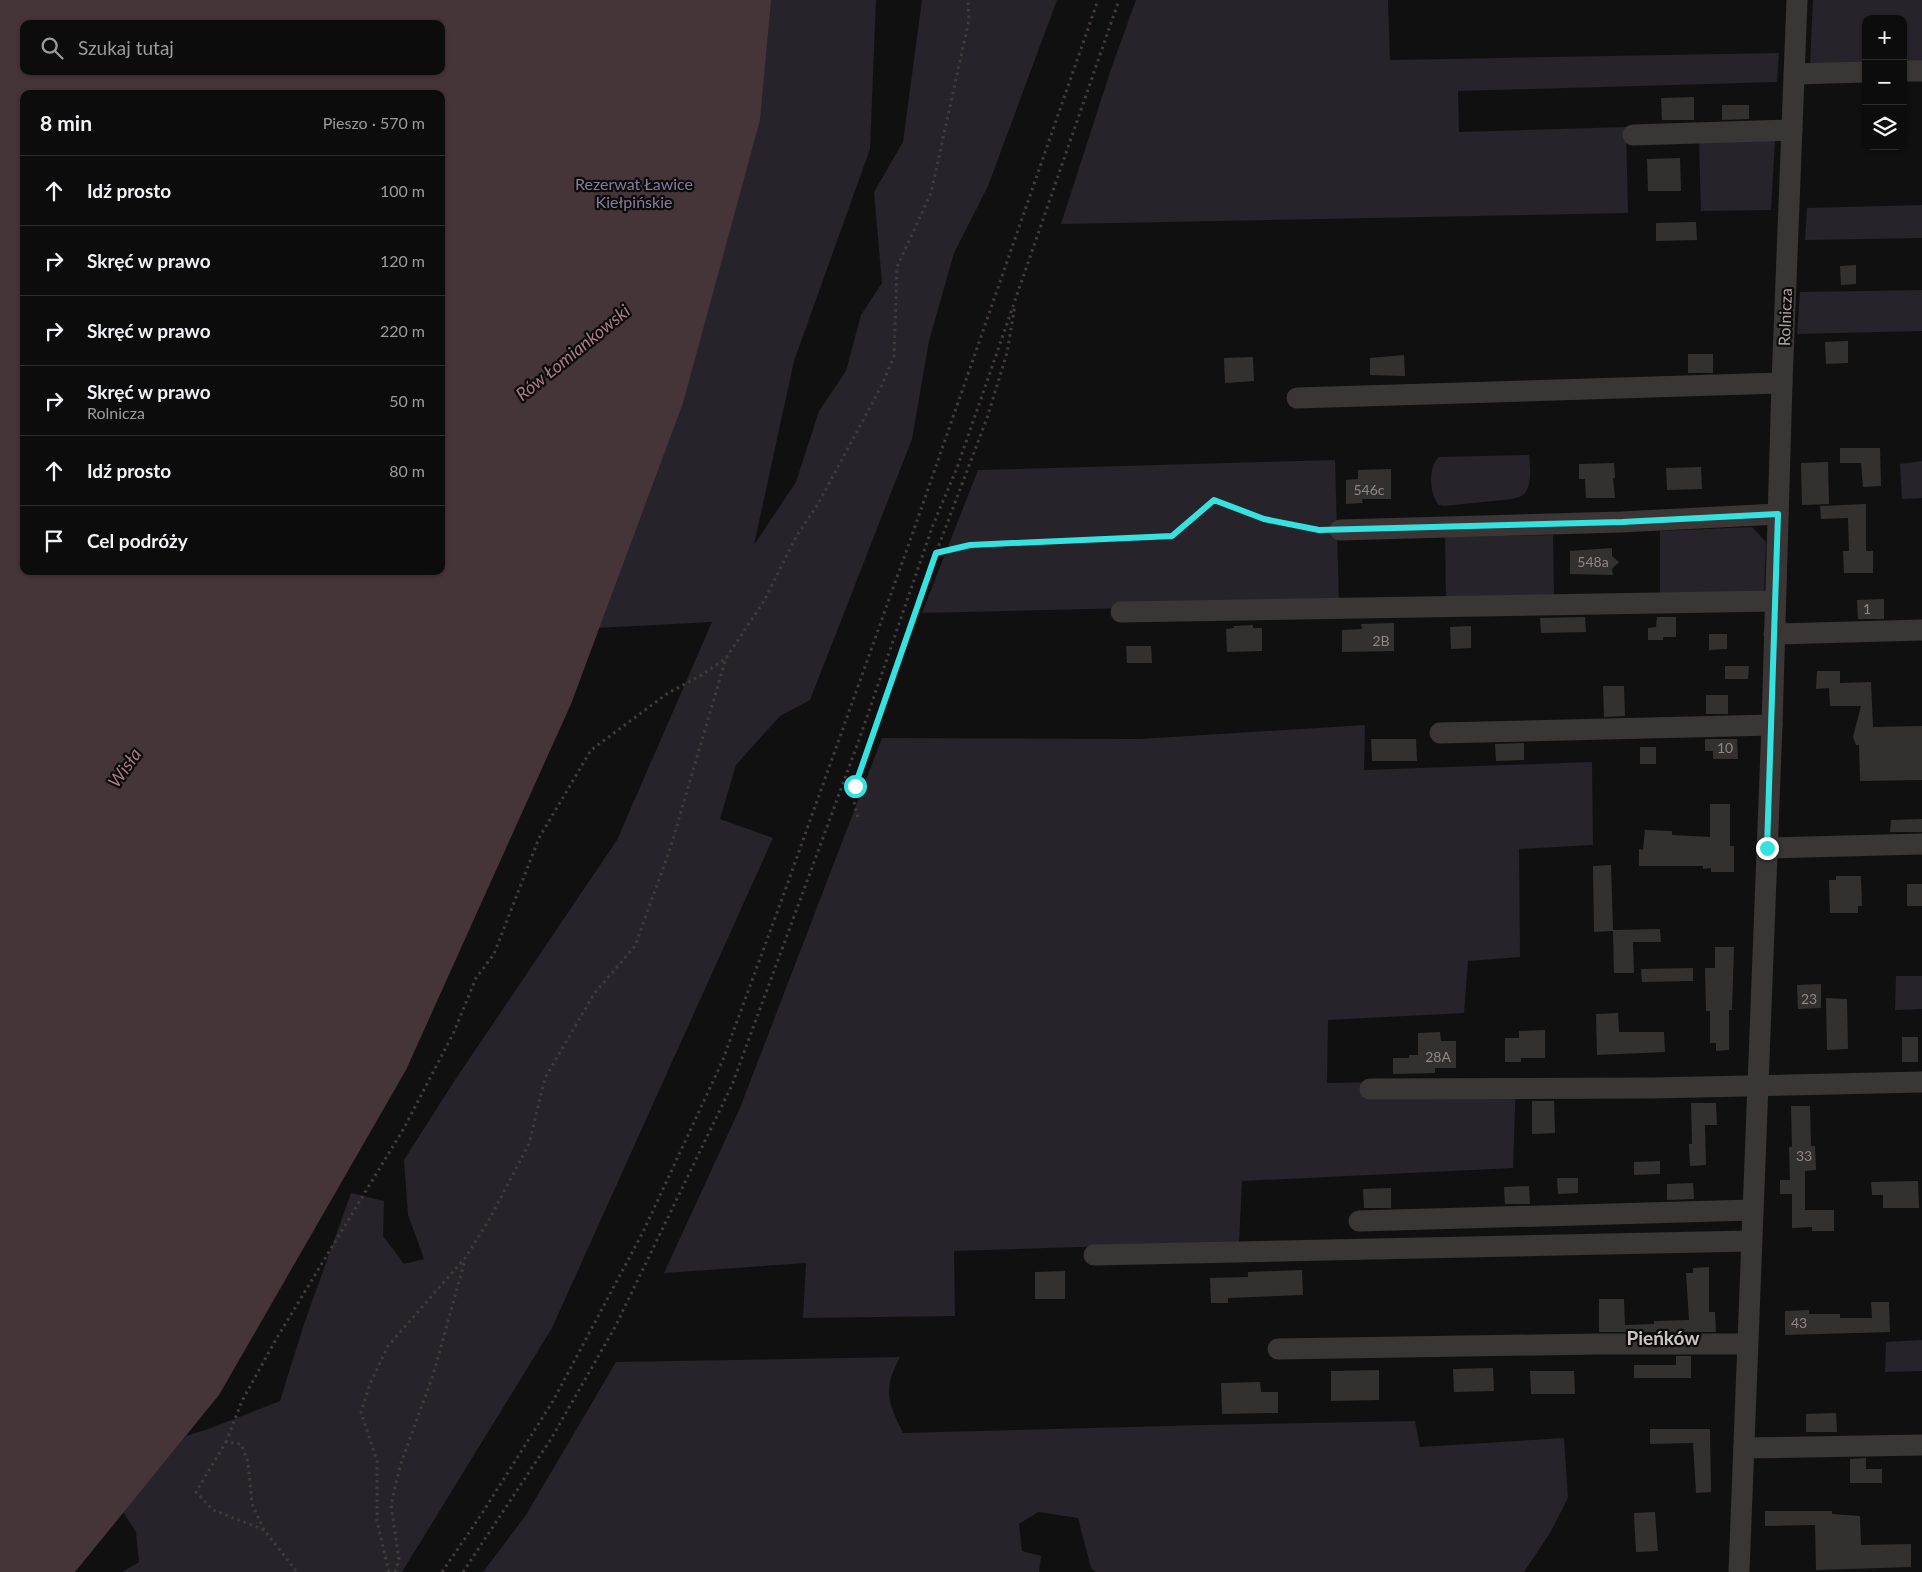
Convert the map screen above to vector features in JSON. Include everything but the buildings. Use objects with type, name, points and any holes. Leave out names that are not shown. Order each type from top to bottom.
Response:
[{"type":"street","name":"Rolnicza","points":[[1739,1572],[1772,725],[1782,383],[1797,0]]},
{"type":"street","points":[[1907,72],[1922,71]]},
{"type":"street","points":[[1794,74],[1862,72]]},
{"type":"street","points":[[1633,135],[1792,130]]},
{"type":"street","points":[[1298,398],[1782,383]]},
{"type":"street","points":[[1340,530],[1622,522],[1778,514]]},
{"type":"street","points":[[1121,612],[1775,601]]},
{"type":"street","points":[[1774,634],[1922,630]]},
{"type":"street","points":[[1440,732],[1772,725]]},
{"type":"street","points":[[1767,848],[1922,844]]},
{"type":"street","points":[[1370,1089],[1652,1088],[1922,1082]]},
{"type":"street","points":[[1359,1221],[1752,1210]]},
{"type":"street","points":[[1094,1255],[1751,1241]]},
{"type":"street","points":[[1278,1349],[1597,1344],[1748,1344]]},
{"type":"street","points":[[1744,1448],[1922,1445]]},
{"type":"path","points":[[389,1572],[377,1521],[377,1461],[361,1412],[370,1384],[388,1346],[465,1258],[489,1220],[530,1144],[545,1078],[594,994],[634,946],[670,849],[726,658],[764,601],[796,537],[818,504],[882,385],[894,356],[897,268],[931,193],[969,20],[968,0]]},
{"type":"path","points":[[442,1572],[553,1401],[643,1232],[722,1062],[907,547],[1098,0]]},
{"type":"path","points":[[463,1572],[551,1439],[615,1327],[732,1085],[858,740],[933,525],[957,468],[1119,0]]},
{"type":"path","points":[[858,817],[854,802],[855,786],[936,553],[987,418],[1007,353],[1017,295]]},
{"type":"path","points":[[936,553],[970,545],[1172,536],[1214,500],[1264,519],[1319,530],[1340,530]]},
{"type":"path","points":[[264,1530],[213,1510],[196,1492],[226,1442],[242,1401],[275,1341],[404,1128],[454,1032],[476,978],[494,954],[539,838],[590,750],[668,693],[700,676],[726,658]]},
{"type":"path","points":[[395,1572],[400,1559],[391,1505],[400,1466],[433,1375],[465,1258]]},
{"type":"path","points":[[226,1442],[242,1444],[248,1462],[252,1504],[264,1530],[297,1572]]},
{"type":"green space","name":"Rezerwat Ławice Kiełpińskie","points":[[0,0],[876,0],[870,149],[794,361],[754,545],[796,482],[819,411],[846,371],[861,315],[882,283],[874,192],[903,142],[922,0],[1057,0],[988,186],[954,253],[929,341],[912,439],[810,700],[780,716],[736,765],[720,819],[773,838],[552,1328],[402,1572],[122,1572],[139,1562],[136,1532],[123,1512],[186,1436],[280,1401],[304,1324],[351,1193],[384,1201],[383,1236],[404,1264],[424,1259],[408,1215],[404,1160],[455,1080],[617,840],[712,622],[93,654],[0,656]]},
{"type":"green space","points":[[1136,0],[1388,0],[1390,60],[1779,53],[1777,82],[1458,91],[1459,132],[1626,127],[1628,213],[1061,224],[1111,69]]},
{"type":"green space","points":[[1813,0],[1922,0],[1922,63],[1907,64],[1907,15],[1862,15],[1862,64],[1810,65]]},
{"type":"green space","points":[[1775,140],[1771,210],[1701,211],[1699,141]]},
{"type":"green space","points":[[1922,205],[1922,238],[1805,240],[1807,208]]},
{"type":"green space","points":[[1922,290],[1922,331],[1797,334],[1800,292]]},
{"type":"green space","points":[[1529,455],[1530,481],[1526,491],[1521,496],[1512,499],[1444,506],[1439,505],[1433,494],[1431,481],[1433,467],[1439,457]]},
{"type":"green space","points":[[1335,460],[1339,603],[922,613],[978,470]]},
{"type":"green space","points":[[1922,461],[1922,498],[1902,499],[1900,464]]},
{"type":"green space","points":[[1752,527],[1766,542],[1764,593],[1660,596],[1660,531]]},
{"type":"green space","points":[[1553,535],[1554,597],[1446,600],[1445,537]]},
{"type":"green space","points":[[1365,725],[1364,770],[1592,762],[1593,845],[1519,849],[1520,957],[1468,961],[1464,1013],[1328,1020],[1327,1083],[1516,1080],[1513,1168],[1242,1181],[1239,1242],[954,1251],[955,1316],[803,1318],[806,1263],[664,1273],[740,1108],[882,738],[1139,739]]},
{"type":"green space","points":[[1896,976],[1922,976],[1922,1009],[1895,1010]]},
{"type":"green space","points":[[1922,1340],[1922,1371],[1885,1372],[1886,1342]]},
{"type":"green space","points":[[900,1357],[891,1378],[889,1395],[893,1412],[903,1433],[1415,1421],[1420,1447],[1564,1438],[1568,1498],[1550,1533],[1524,1572],[1096,1572],[1091,1568],[1078,1518],[1038,1512],[1019,1524],[1022,1551],[1041,1556],[1039,1572],[483,1572],[526,1515],[616,1362]]},
{"type":"water","points":[[0,0],[771,0],[760,120],[683,403],[571,704],[406,1070],[219,1395],[75,1572],[0,1572]]},
{"type":"district","name":"Pieńków","points":[[1663,1338]]},
{"type":"route","points":[[855,786],[936,553],[970,545],[1172,536],[1214,500],[1264,519],[1319,530],[1622,522],[1778,514],[1767,848]]},
{"type":"water label","name":"Rów Łomiankowski","points":[[573,353]]},
{"type":"water label","name":"Wisła","points":[[125,768]]}]
